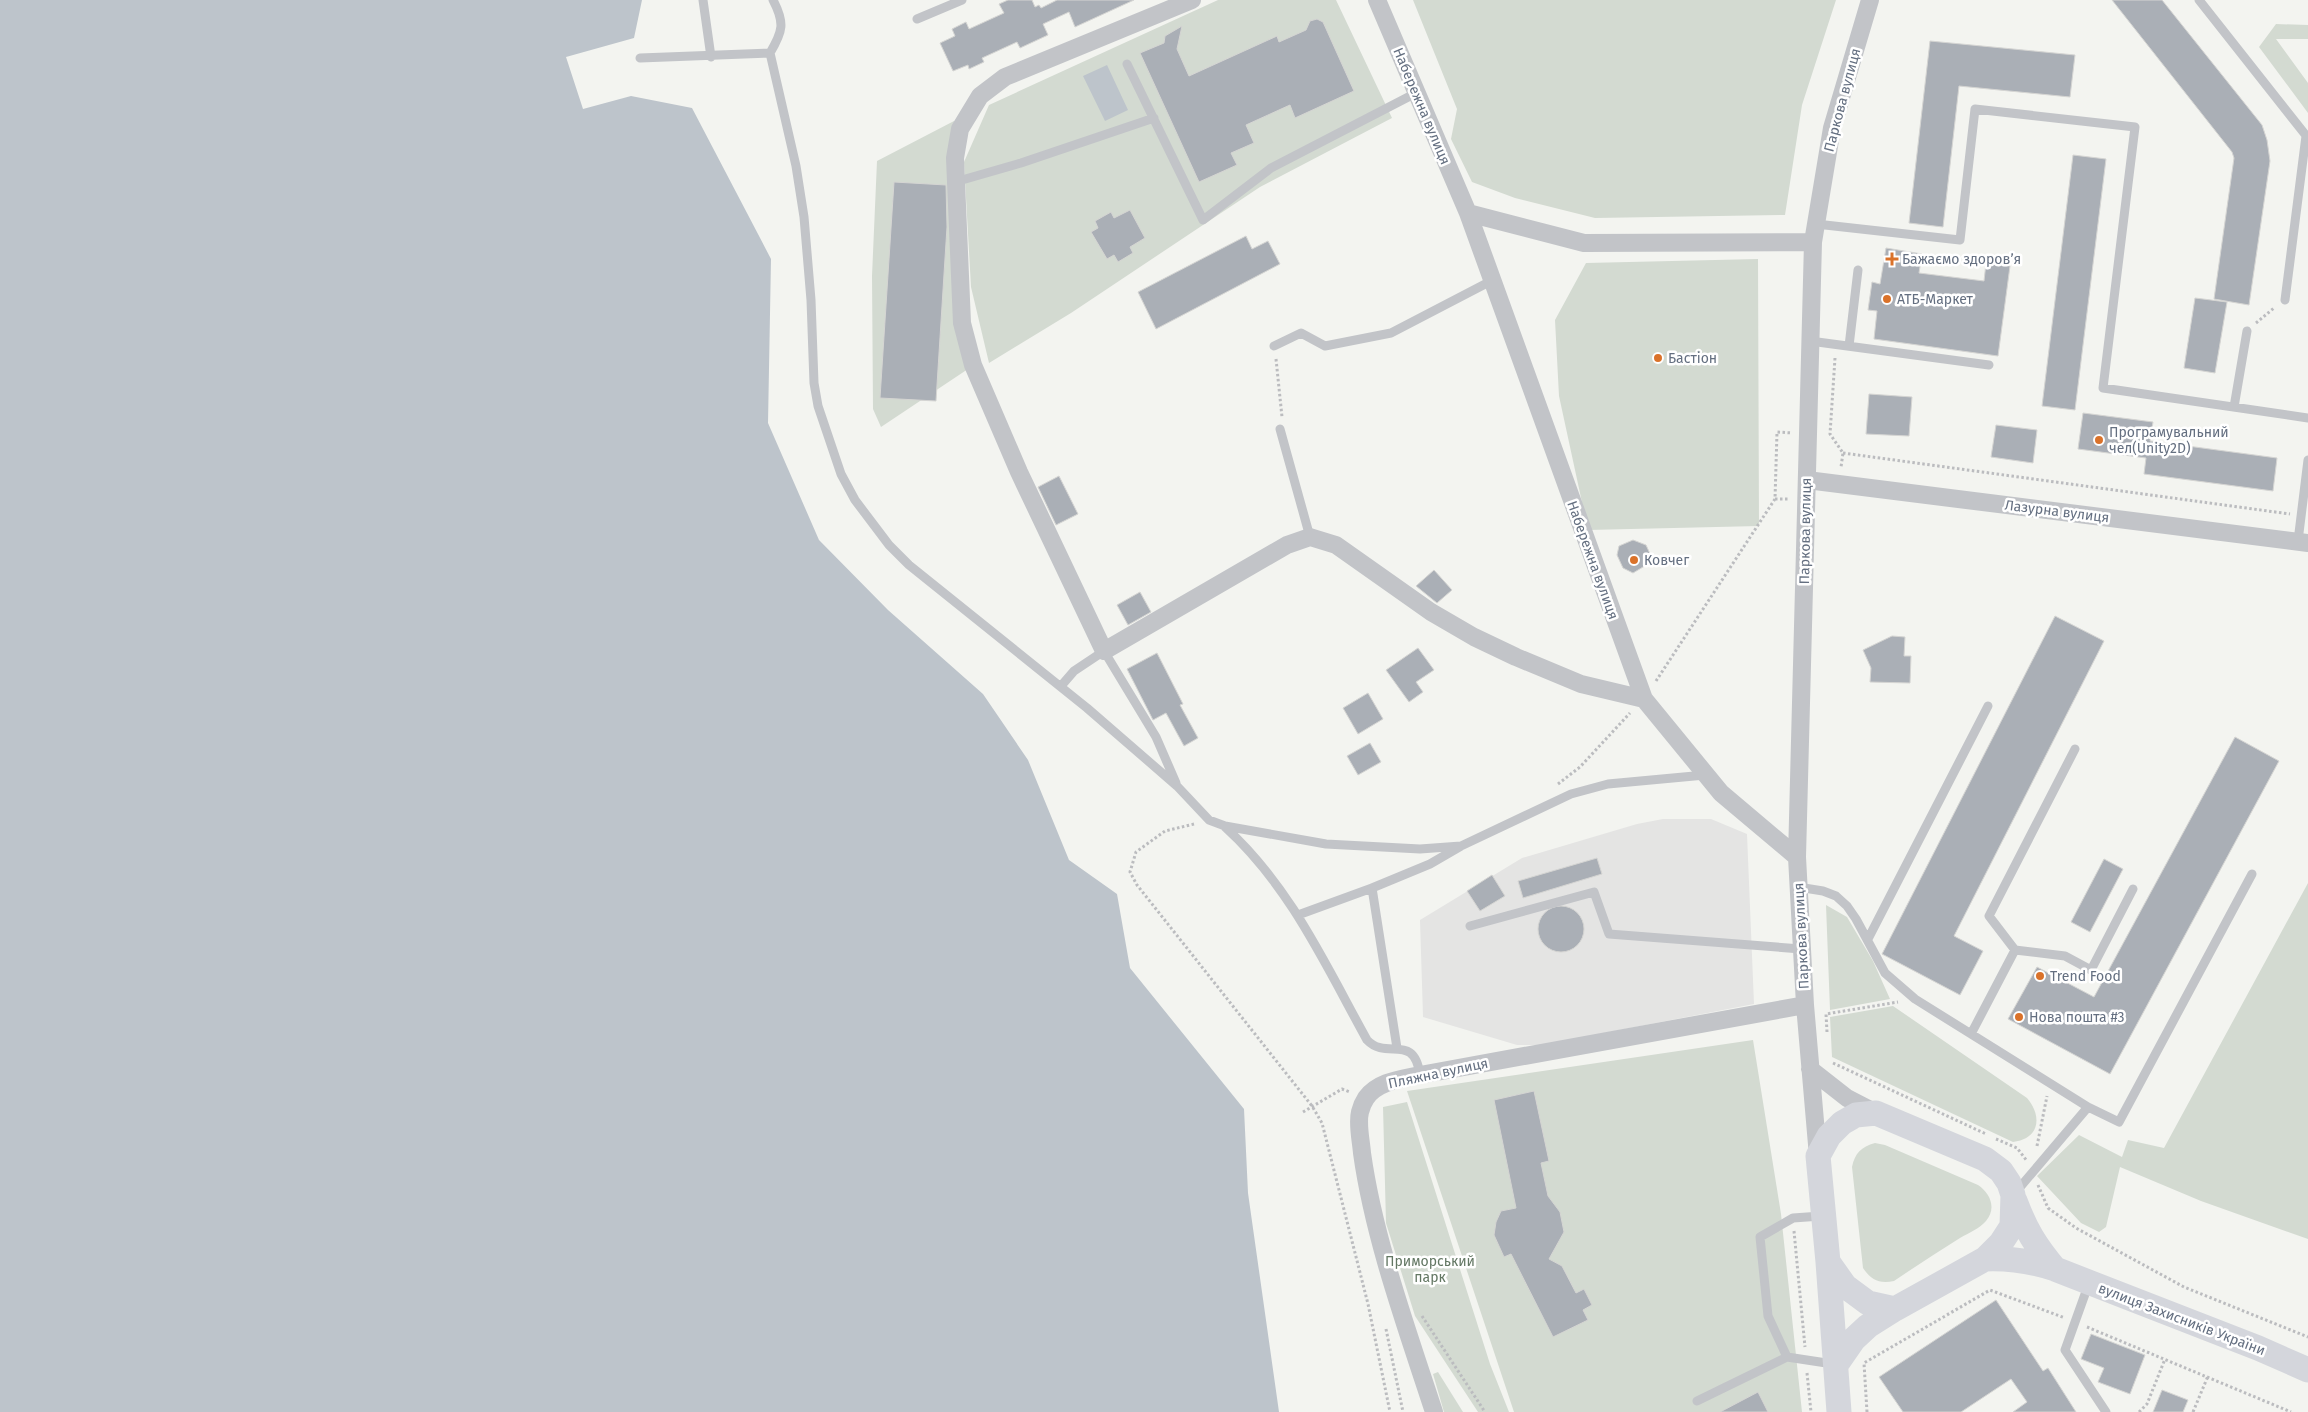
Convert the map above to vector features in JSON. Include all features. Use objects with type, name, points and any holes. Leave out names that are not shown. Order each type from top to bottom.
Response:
[{"type":"street","points":[[1192,0],[1006,77],[980,96],[960,129],[955,158],[962,323],[974,365],[1019,472],[1104,651],[1287,545],[1310,537],[1336,545],[1431,612],[1516,657],[1581,684],[1644,699]]},
{"type":"street","name":"Набережна вулиця","points":[[1377,0],[1468,213],[1491,281],[1644,699],[1721,793],[1797,857]]},
{"type":"street","name":"Паркова вулиця","points":[[1818,1156],[1805,1005],[1797,857],[1813,242],[1832,128],[1870,0]]},
{"type":"street","points":[[1468,213],[1584,243],[1813,242]]},
{"type":"street","name":"Лазурна вулиця","points":[[1807,480],[2303,542]]},
{"type":"street","name":"Пляжна вулиця","points":[[1434,1412],[1400,1306],[1365,1174],[1359,1129],[1360,1112],[1366,1097],[1379,1086],[1394,1080],[1805,1005]]},
{"type":"street","points":[[1810,1069],[1847,1098],[1876,1113],[1985,1159],[2001,1172],[2009,1183],[2025,1228],[2035,1245],[2055,1269]]},
{"type":"street","points":[[1839,1412],[1818,1156],[1829,1136],[1842,1123],[1856,1115],[1876,1113]]},
{"type":"street","points":[[1836,1365],[1854,1339],[1868,1326],[1985,1259],[2001,1243],[2012,1226],[2013,1195]]},
{"type":"street","name":"вулиця Захисників України","points":[[1985,1259],[2008,1258],[2029,1260],[2258,1348],[2308,1370]]},
{"type":"street","points":[[1828,1262],[1845,1286],[1868,1303],[1895,1309]]},
{"type":"lane","points":[[703,0],[711,57]]},
{"type":"lane","points":[[773,0],[782,19],[779,38],[770,53],[796,166],[804,217],[811,300],[814,383],[818,406],[841,474],[855,500],[889,545],[909,565],[1061,686],[1178,786],[1209,820],[1225,826],[1326,844],[1420,849],[1461,846]]},
{"type":"lane","points":[[917,20],[962,0]]},
{"type":"lane","points":[[2198,0],[2307,137],[2285,300]]},
{"type":"lane","points":[[640,58],[711,57],[770,53]]},
{"type":"lane","points":[[1127,64],[1204,220],[1271,168],[1416,94]]},
{"type":"lane","points":[[1816,224],[1960,240],[1975,109],[2135,127],[2103,388],[2308,418]]},
{"type":"lane","points":[[955,182],[1022,163],[1154,118]]},
{"type":"lane","points":[[1849,346],[1858,270]]},
{"type":"lane","points":[[1274,346],[1301,332],[1325,346],[1391,333],[1491,281]]},
{"type":"lane","points":[[2234,407],[2247,331]]},
{"type":"lane","points":[[1810,341],[1989,365]]},
{"type":"lane","points":[[1280,429],[1310,537]]},
{"type":"lane","points":[[2303,542],[2301,516],[2308,460]]},
{"type":"lane","points":[[1061,686],[1074,671],[1104,651],[1156,737],[1178,786]]},
{"type":"lane","points":[[1868,939],[1988,706]]},
{"type":"lane","points":[[2075,749],[1989,916],[2014,950],[2065,956],[2091,970],[2133,889]]},
{"type":"lane","points":[[1298,915],[1430,864],[1461,846],[1572,794],[1623,782],[1705,775]]},
{"type":"lane","points":[[1225,826],[1261,862],[1298,915],[1367,1040],[1372,1046],[1402,1048],[1413,1054],[1419,1064],[1420,1075]]},
{"type":"lane","points":[[1798,887],[1823,891],[1836,896],[1847,906],[1868,939],[1885,973],[1915,1000],[2088,1107],[2119,1122],[2252,874]]},
{"type":"lane","points":[[1372,888],[1397,1048]]},
{"type":"lane","points":[[1470,926],[1594,892],[1609,934],[1802,949]]},
{"type":"lane","points":[[1971,1034],[2014,950]]},
{"type":"lane","points":[[2013,1195],[2088,1107]]},
{"type":"lane","points":[[1787,1356],[1768,1316],[1760,1237],[1793,1218],[1824,1216]]},
{"type":"lane","points":[[2089,1283],[2065,1350],[2106,1412]]},
{"type":"lane","points":[[1697,1401],[1787,1356],[1836,1365]]},
{"type":"path","points":[[2247,331],[2285,300]]},
{"type":"path","points":[[1836,344],[1830,434],[1843,453],[2301,516]]},
{"type":"path","points":[[1274,346],[1283,422],[1280,429]]},
{"type":"path","points":[[1557,785],[1580,767],[1644,699],[1775,499],[1777,432]]},
{"type":"path","points":[[1209,820],[1165,831],[1136,852],[1130,872],[1137,885],[1312,1106],[1322,1123],[1368,1304],[1390,1412]]},
{"type":"path","points":[[1827,1042],[1826,1014],[1915,1000]]},
{"type":"path","points":[[1828,1060],[2017,1148],[2029,1165],[2033,1156]]},
{"type":"path","points":[[2036,1147],[2050,1083]]},
{"type":"path","points":[[1348,1101],[1350,1092],[1355,1088]]},
{"type":"path","points":[[1302,1112],[1342,1089],[1350,1092]]},
{"type":"path","points":[[2033,1172],[2048,1208],[2076,1228],[2184,1287],[2308,1337]]},
{"type":"path","points":[[1793,1218],[1811,1412]]},
{"type":"path","points":[[1419,1311],[1485,1412]]},
{"type":"path","points":[[1386,1328],[1403,1412]]},
{"type":"path","points":[[2139,1412],[2147,1404],[2165,1359]]},
{"type":"path","points":[[2193,1412],[2208,1376]]},
{"type":"shaded area","points":[[0,0],[642,0],[634,38],[566,57],[583,109],[631,96],[692,108],[771,259],[768,423],[819,540],[888,610],[983,694],[1028,760],[1069,860],[1117,894],[1130,968],[1244,1109],[1248,1193],[1279,1412],[0,1412]]},
{"type":"shaded area","points":[[1107,65],[1128,110],[1105,121],[1083,76]]},
{"type":"shaded area","points":[[1663,819],[1711,819],[1747,834],[1754,1004],[1542,1045],[1517,1045],[1423,1017],[1420,920],[1522,858],[1637,824]]},
{"type":"green space","points":[[1218,0],[1336,0],[1392,118],[1260,187],[1071,313],[989,363],[971,287],[964,162],[989,105]]},
{"type":"green space","points":[[1413,0],[1836,0],[1802,105],[1785,215],[1595,218],[1515,198],[1472,182],[1451,139],[1457,109]]},
{"type":"green space","points":[[2276,24],[2308,25],[2308,39],[2276,39],[2308,83],[2308,113],[2259,47]]},
{"type":"green space","points":[[954,121],[950,224],[968,369],[881,427],[873,409],[872,276],[877,161]]},
{"type":"green space","name":"Бастіон","points":[[1758,259],[1759,526],[1588,530],[1559,396],[1555,320],[1586,263]]},
{"type":"green space","points":[[2308,883],[2308,1239],[2201,1201],[2120,1167],[2106,1227],[2099,1232],[2081,1223],[2037,1176],[2079,1135],[2122,1157],[2128,1140],[2164,1148]]},
{"type":"green space","points":[[1826,905],[1847,917],[1873,961],[1890,999],[1830,1010]]},
{"type":"green space","points":[[1893,1006],[2027,1098],[2035,1112],[2036,1126],[2033,1132],[2022,1140],[2013,1142],[1832,1057],[1830,1017]]},
{"type":"green space","points":[[1753,1040],[1781,1214],[1802,1412],[1514,1412],[1407,1091]]},
{"type":"green space","name":"Приморський парк","points":[[1407,1102],[1490,1364],[1509,1412],[1478,1412],[1415,1316],[1386,1223],[1383,1107]]},
{"type":"green space","points":[[1875,1143],[1885,1145],[1978,1185],[1986,1192],[1991,1201],[1989,1216],[1981,1226],[1894,1281],[1889,1282],[1876,1280],[1869,1276],[1863,1268],[1852,1167],[1859,1151]]},
{"type":"green space","points":[[1438,1372],[1463,1412],[1444,1412],[1433,1374]]},
{"type":"building","points":[[1008,0],[1032,0],[1035,7],[1039,5],[1041,8],[1057,0],[1134,0],[1075,27],[1069,12],[1043,24],[1048,35],[1020,48],[1017,42],[982,58],[984,62],[969,69],[968,65],[953,71],[940,43],[955,36],[952,29],[966,22],[969,29],[1004,13],[999,4]]},
{"type":"building","points":[[2112,0],[2162,0],[2262,125],[2267,140],[2270,161],[2249,305],[2214,299],[2234,158],[2232,152]]},
{"type":"building","points":[[1317,19],[1323,22],[1354,91],[1295,118],[1290,105],[1246,125],[1254,143],[1231,153],[1237,165],[1199,182],[1140,53],[1164,43],[1165,36],[1182,26],[1177,49],[1189,76],[1277,36],[1279,42],[1306,30],[1310,21]]},
{"type":"building","points":[[1930,41],[2075,55],[2070,97],[1959,86],[1943,227],[1909,223]]},
{"type":"building","points":[[2073,155],[2106,159],[2075,410],[2042,406]]},
{"type":"building","points":[[894,182],[946,185],[947,227],[936,401],[880,398]]},
{"type":"building","points":[[1130,210],[1145,238],[1130,247],[1133,253],[1118,262],[1114,255],[1107,259],[1091,232],[1098,228],[1095,221],[1111,212],[1114,218]]},
{"type":"building","points":[[1246,236],[1252,249],[1268,241],[1280,264],[1156,329],[1138,292]]},
{"type":"building","points":[[1886,248],[1922,254],[1919,273],[1984,281],[1986,263],[2010,266],[1998,356],[1874,339],[1877,311],[1868,310],[1872,282],[1880,284]]},
{"type":"building","points":[[2195,298],[2227,302],[2215,373],[2184,368]]},
{"type":"building","points":[[1869,394],[1912,397],[1909,436],[1866,434]]},
{"type":"building","points":[[2083,413],[2153,422],[2150,441],[2277,458],[2273,491],[2144,474],[2146,458],[2078,449]]},
{"type":"building","points":[[1996,425],[2037,430],[2033,463],[1991,457]]},
{"type":"building","points":[[1059,476],[1078,514],[1056,525],[1038,487]]},
{"type":"building","name":"Ковчег","points":[[1633,540],[1646,545],[1651,556],[1648,564],[1633,573],[1623,568],[1617,555],[1619,546]]},
{"type":"building","points":[[1434,570],[1452,590],[1437,603],[1416,586]]},
{"type":"building","points":[[1140,592],[1151,612],[1128,625],[1117,605]]},
{"type":"building","points":[[2055,616],[2104,641],[1954,936],[1983,951],[1960,995],[1882,954]]},
{"type":"building","points":[[1892,636],[1905,637],[1904,656],[1911,656],[1910,683],[1870,682],[1871,668],[1863,650]]},
{"type":"building","points":[[1418,648],[1434,670],[1416,682],[1423,692],[1409,702],[1386,670]]},
{"type":"building","points":[[1157,653],[1183,704],[1180,705],[1198,738],[1184,746],[1166,713],[1153,720],[1127,669]]},
{"type":"building","points":[[1368,693],[1383,719],[1358,734],[1343,708]]},
{"type":"building","points":[[2235,737],[2279,761],[2110,1074],[2008,1019],[2037,967],[2094,997]]},
{"type":"building","points":[[1370,743],[1381,762],[1358,775],[1347,756]]},
{"type":"building","points":[[1597,858],[1602,874],[1523,898],[1518,881]]},
{"type":"building","points":[[2104,859],[2123,869],[2090,932],[2071,922]]},
{"type":"building","points":[[1492,875],[1505,896],[1480,911],[1467,891]]},
{"type":"building","points":[[1561,906],[1574,910],[1580,916],[1584,929],[1580,942],[1574,948],[1561,952],[1548,948],[1542,942],[1538,929],[1542,916],[1548,910]]},
{"type":"building","points":[[1534,1091],[1549,1161],[1541,1163],[1548,1196],[1560,1212],[1564,1232],[1549,1259],[1562,1266],[1576,1293],[1584,1289],[1592,1305],[1583,1310],[1588,1320],[1553,1337],[1511,1254],[1504,1257],[1494,1235],[1496,1222],[1501,1211],[1516,1208],[1494,1100]]},
{"type":"building","points":[[1996,1300],[2043,1371],[2048,1368],[2076,1412],[2013,1412],[2027,1402],[2011,1379],[1961,1412],[1903,1412],[1879,1377]]},
{"type":"building","points":[[2091,1334],[2145,1355],[2130,1394],[2098,1382],[2104,1368],[2081,1359]]},
{"type":"building","points":[[2162,1390],[2188,1400],[2183,1412],[2153,1412]]},
{"type":"building","points":[[1758,1392],[1768,1412],[1720,1412]]},
{"type":"place","name":"Бажаємо здоровʼя","points":[[1892,259]]},
{"type":"place","name":"АТБ-Маркет","points":[[1887,299]]},
{"type":"place","name":"Бастіон","points":[[1658,358]]},
{"type":"place","name":"Програмувальний чел(Unity2D)","points":[[2099,440]]},
{"type":"place","name":"Ковчег","points":[[1634,560]]},
{"type":"place","name":"Trend Food","points":[[2040,976]]},
{"type":"place","name":"Нова пошта #3","points":[[2019,1017]]}]
